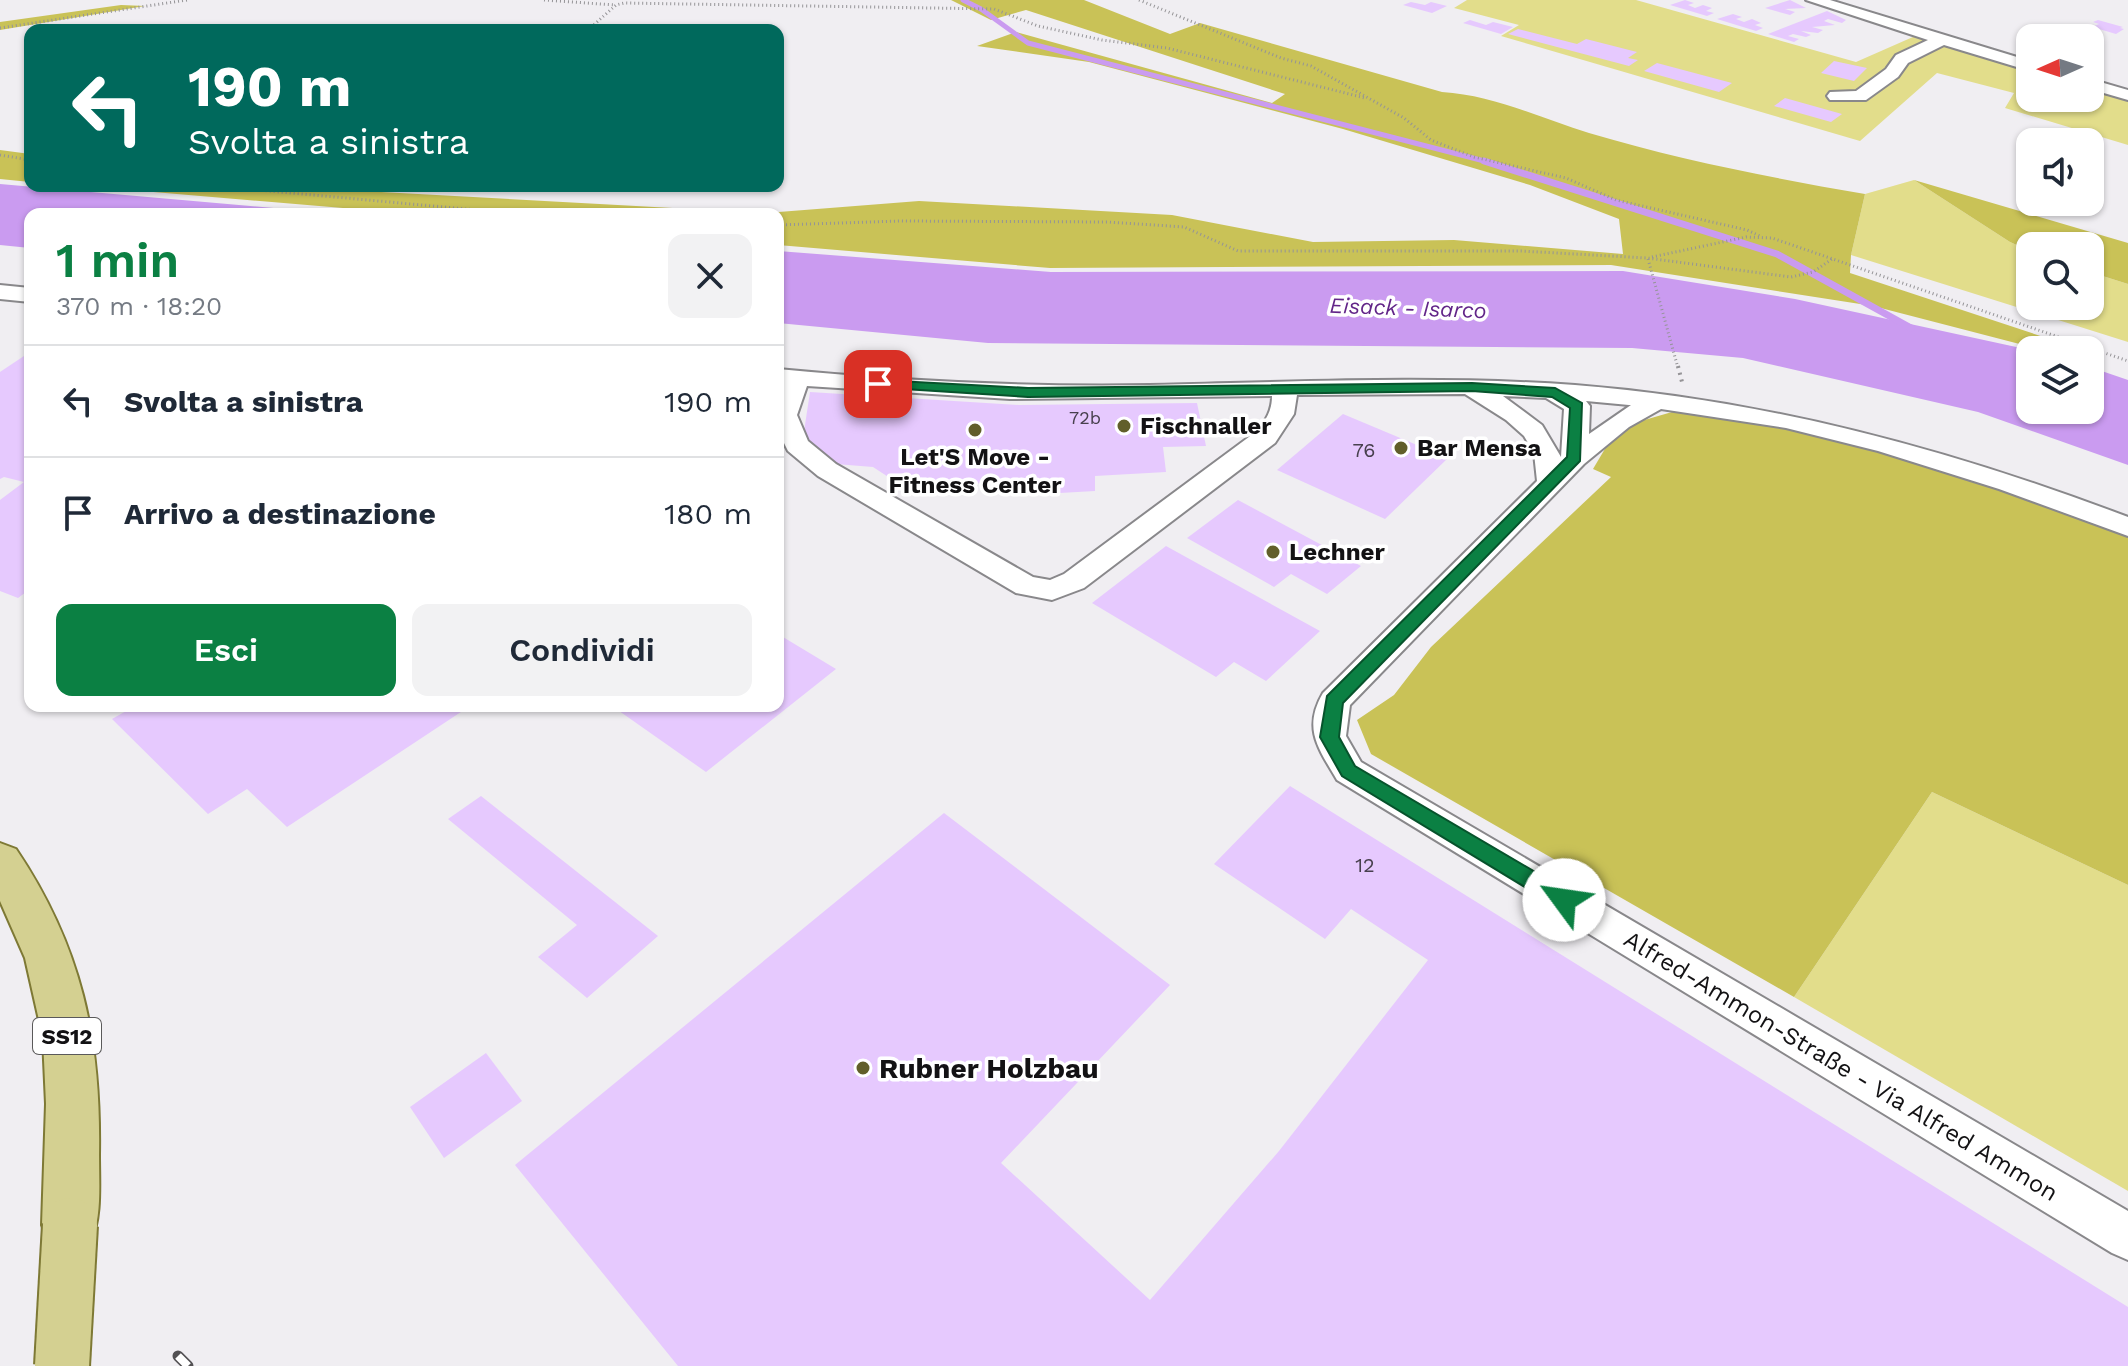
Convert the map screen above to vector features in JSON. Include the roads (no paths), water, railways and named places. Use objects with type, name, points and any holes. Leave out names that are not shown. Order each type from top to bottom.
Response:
[{"type":"main road","name":"SS12","points":[[0,862],[20,891],[59,991],[71,1062],[70,1225],[62,1366]]},
{"type":"street","points":[[1814,0],[2016,62]]},
{"type":"street","points":[[1836,96],[1860,96],[1892,73],[1902,59],[1943,39]]},
{"type":"street","points":[[2104,88],[2128,95]]},
{"type":"street","points":[[0,292],[24,294]]},
{"type":"street","points":[[1283,388],[1286,399],[1282,417],[1266,437],[1074,581],[1052,590],[1026,586],[827,470],[797,445],[784,415],[788,377],[1028,393],[1283,388],[1472,387],[1555,393],[1655,402],[1775,419],[1884,444],[2035,491],[2128,527]]},
{"type":"street","points":[[1472,387],[1510,412],[1534,433],[1557,463]]},
{"type":"street","points":[[1555,393],[1577,406],[1557,463]]},
{"type":"street","name":"Alfred-Ammon-Straße - Via Alfred Ammon","points":[[1655,402],[1557,463],[1334,701],[1329,737],[1349,771],[2128,1237]]},
{"type":"water","points":[[0,184],[24,186],[24,192],[91,192],[273,208],[24,208],[24,247],[0,245]]},
{"type":"water","name":"Eisack - Isarco","points":[[784,251],[1051,272],[1623,271],[1795,299],[2016,347],[2016,424],[2104,424],[2104,372],[2128,380],[2128,465],[1978,412],[1743,358],[1632,348],[988,343],[784,324]]},
{"type":"waterway","points":[[963,0],[981,9],[1028,43],[1492,163]]},
{"type":"waterway","points":[[1484,161],[1777,254],[1911,328]]},
{"type":"railway","points":[[178,1356],[188,1366]]},
{"type":"place","name":"Fischnaller","points":[[1124,426]]},
{"type":"place","name":"Let'S Move - Fitness Center","points":[[975,430]]},
{"type":"place","name":"Bar Mensa","points":[[1401,448]]},
{"type":"place","name":"Lechner","points":[[1273,552]]},
{"type":"place","name":"Rubner Holzbau","points":[[863,1068]]}]
